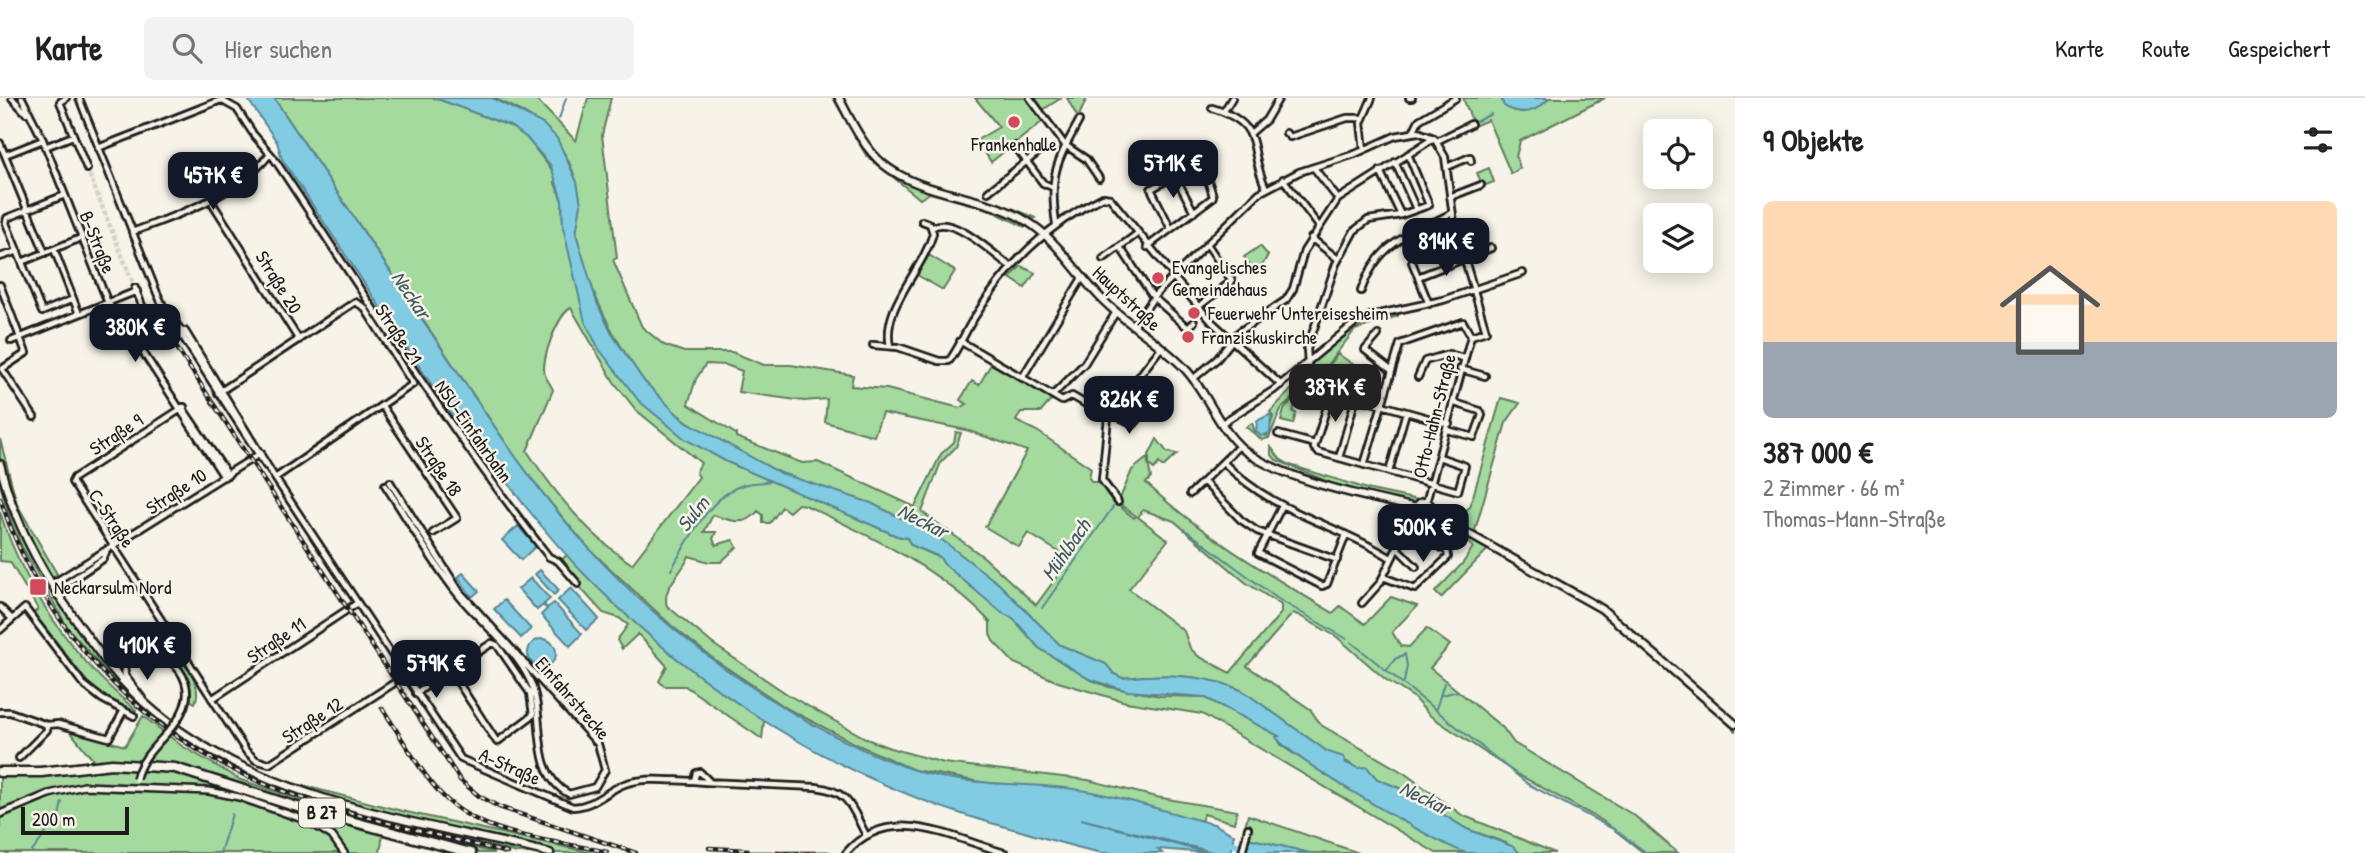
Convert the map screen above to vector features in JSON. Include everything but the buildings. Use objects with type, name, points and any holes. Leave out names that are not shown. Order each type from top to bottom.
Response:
[{"type":"highway","name":"B 27","points":[[0,772],[41,772],[112,764],[175,768],[294,806],[471,853]]},
{"type":"main road","name":"Hauptstraße","points":[[839,98],[859,134],[877,158],[912,181],[993,205],[1025,220],[1043,234],[1116,312],[1193,379],[1239,446],[1273,466],[1346,491],[1417,508]]},
{"type":"main road","points":[[0,466],[19,522],[53,588],[102,657],[155,712],[214,752],[294,787],[550,853]]},
{"type":"main road","points":[[1431,513],[1421,518],[1417,508],[1426,503],[1431,513],[1602,609],[1735,724]]},
{"type":"street","name":"B-Straße","points":[[12,98],[30,117]]},
{"type":"street","name":"B-Straße","points":[[22,98],[43,140],[108,303],[226,476]]},
{"type":"street","points":[[66,98],[60,102],[87,169]]},
{"type":"street","name":"A-Straße","points":[[79,98],[132,232],[172,319],[356,604],[461,759],[573,807],[589,805],[621,785],[636,781],[694,781]]},
{"type":"street","points":[[1030,98],[1065,145],[1086,159],[1099,178]]},
{"type":"street","points":[[1224,111],[1232,98]]},
{"type":"street","points":[[1252,132],[1266,120],[1279,98]]},
{"type":"street","points":[[1364,150],[1362,118],[1372,98]]},
{"type":"street","points":[[1413,132],[1419,120],[1456,98]]},
{"type":"street","points":[[99,148],[214,99]]},
{"type":"street","name":"NSU-Einfahrbahn","points":[[214,99],[231,104],[253,133],[334,249],[393,341],[521,521],[550,557],[558,561],[578,584]]},
{"type":"street","points":[[1212,108],[1244,122],[1252,132],[1266,188]]},
{"type":"street","points":[[1286,134],[1290,137],[1347,118],[1362,118]]},
{"type":"street","points":[[1056,224],[1052,187],[1065,145],[1079,121]]},
{"type":"street","points":[[1193,379],[1217,359],[1231,340],[1286,300],[1310,238],[1338,199],[1408,154],[1471,124]]},
{"type":"street","points":[[1134,326],[1153,297],[1247,203],[1266,188],[1283,178],[1364,150],[1395,136],[1413,132],[1436,140],[1447,167],[1452,213],[1486,331],[1471,336],[1463,322],[1404,341],[1398,347],[1364,465]]},
{"type":"street","points":[[45,147],[74,136]]},
{"type":"street","points":[[5,155],[43,140]]},
{"type":"street","points":[[0,143],[45,253]]},
{"type":"street","points":[[1015,146],[1043,183],[1052,187]]},
{"type":"street","points":[[988,192],[1041,150]]},
{"type":"street","points":[[1308,364],[1307,349],[1346,242],[1362,223],[1401,215],[1429,205],[1408,154]]},
{"type":"street","points":[[132,232],[216,197],[269,155]]},
{"type":"street","points":[[1447,167],[1470,157],[1471,161]]},
{"type":"street","points":[[1395,162],[1416,209]]},
{"type":"street","points":[[1147,247],[1194,212],[1214,195],[1204,165],[1198,163],[1151,190],[1171,229]]},
{"type":"street","points":[[1314,168],[1338,199]]},
{"type":"street","points":[[1380,171],[1401,215]]},
{"type":"street","points":[[1175,176],[1194,212]]},
{"type":"street","points":[[1283,178],[1318,225]]},
{"type":"street","points":[[1450,197],[1481,185]]},
{"type":"street","points":[[65,195],[7,218],[6,223],[42,312],[73,299]]},
{"type":"street","points":[[873,345],[890,346],[943,362],[951,359],[1010,266],[1056,224],[1106,196],[1198,307],[1281,385]]},
{"type":"street","name":"Straße 20","points":[[213,204],[299,340]]},
{"type":"street","points":[[1361,291],[1374,262],[1390,244],[1452,213]]},
{"type":"street","points":[[922,221],[933,227],[945,223],[961,230],[1010,266]]},
{"type":"street","points":[[890,346],[888,332],[893,317],[932,239],[933,227]]},
{"type":"street","points":[[1103,259],[1137,234]]},
{"type":"street","points":[[22,262],[82,238]]},
{"type":"street","points":[[1310,238],[1338,259]]},
{"type":"street","points":[[1198,307],[1232,281],[1208,244]]},
{"type":"street","points":[[1120,247],[1153,297],[1188,328],[1194,322]]},
{"type":"street","points":[[1418,277],[1491,248]]},
{"type":"street","points":[[54,249],[79,314]]},
{"type":"street","points":[[0,257],[18,251]]},
{"type":"street","points":[[1412,262],[1429,304]]},
{"type":"street","points":[[1222,423],[1281,385],[1362,319],[1429,304],[1523,273]]},
{"type":"street","points":[[1022,379],[1082,278]]},
{"type":"street","points":[[0,285],[26,353],[2,369],[34,417]]},
{"type":"street","points":[[12,341],[136,290],[154,335]]},
{"type":"street","name":"Straße 21","points":[[219,392],[355,302],[361,303],[413,384],[274,476]]},
{"type":"street","points":[[1053,395],[1084,364],[1116,312]]},
{"type":"street","points":[[139,347],[154,335],[181,334]]},
{"type":"street","points":[[1378,335],[1370,341],[1366,351],[1391,370]]},
{"type":"street","name":"Otto-Hahn-Straße","points":[[1426,503],[1471,336]]},
{"type":"street","points":[[960,341],[1062,401],[1070,396],[1133,424],[1141,416]]},
{"type":"street","points":[[1118,502],[1102,480],[1109,414],[1160,349]]},
{"type":"street","points":[[1418,377],[1427,360],[1449,354],[1463,358]]},
{"type":"street","points":[[1460,369],[1485,376]]},
{"type":"street","points":[[1307,388],[1330,395]]},
{"type":"street","points":[[1439,457],[1465,466],[1458,491],[1316,451],[1315,444],[1330,395],[1334,391],[1406,412],[1475,437],[1481,412],[1455,403]]},
{"type":"street","points":[[1339,458],[1356,397]]},
{"type":"street","name":"Straße 18","points":[[382,406],[457,518],[433,533]]},
{"type":"street","name":"Straße 9","points":[[76,489],[72,482],[74,478],[180,408]]},
{"type":"street","points":[[1389,472],[1406,412]]},
{"type":"street","points":[[1278,434],[1315,444]]},
{"type":"street","points":[[1191,494],[1239,446]]},
{"type":"street","name":"Straße 10","points":[[53,588],[100,553],[106,553],[259,454]]},
{"type":"street","points":[[1223,462],[1252,489],[1281,508],[1346,535],[1391,558]]},
{"type":"street","points":[[1203,482],[1241,520],[1266,535],[1337,560]]},
{"type":"street","name":"Einfahrstrecke","points":[[388,483],[460,592],[598,744],[605,759],[605,770],[595,787],[569,794],[556,787],[543,761],[535,695],[525,671],[457,594],[388,483]]},
{"type":"street","name":"C-Straße","points":[[76,489],[251,757],[269,764]]},
{"type":"street","points":[[1281,508],[1258,552],[1322,586],[1327,584],[1346,535]]},
{"type":"street","points":[[1362,603],[1383,577],[1396,548],[1421,518]]},
{"type":"street","points":[[1383,577],[1415,589],[1448,557],[1447,551],[1413,530]]},
{"type":"street","points":[[1396,548],[1416,567]]},
{"type":"street","name":"Straße 11","points":[[212,699],[356,604]]},
{"type":"street","points":[[0,607],[12,619]]},
{"type":"street","points":[[0,630],[24,607],[83,684],[102,699],[134,716]]},
{"type":"street","points":[[416,693],[450,670],[492,643],[497,645],[530,693],[534,715],[497,742],[450,670]]},
{"type":"street","points":[[102,657],[118,661],[135,654],[158,654],[173,662],[181,671],[187,694],[182,714],[147,752],[135,787]]},
{"type":"street","points":[[113,670],[135,654]]},
{"type":"street","points":[[113,670],[118,661]]},
{"type":"street","points":[[124,664],[125,676],[147,704]]},
{"type":"street","name":"Straße 12","points":[[269,764],[405,676]]},
{"type":"street","points":[[0,712],[10,712],[47,725],[58,724],[108,737],[124,710]]},
{"type":"street","points":[[19,758],[47,730],[47,725]]},
{"type":"street","points":[[709,782],[700,772],[696,773],[694,781],[709,782],[833,789],[843,795],[866,835]]},
{"type":"street","points":[[0,813],[75,787],[104,785],[208,791],[239,797],[314,824],[332,836],[344,853]]},
{"type":"street","points":[[846,853],[866,835],[888,826],[909,825],[1005,853]]},
{"type":"street","points":[[1242,853],[1247,830]]},
{"type":"green space","points":[[274,98],[435,98],[510,126],[526,137],[555,174],[555,183],[562,201],[563,227],[639,401],[725,461],[907,538],[911,545],[943,559],[961,578],[1013,618],[1039,648],[1089,679],[1109,687],[1161,696],[1204,697],[1279,736],[1277,738],[1282,746],[1346,788],[1467,853],[1436,853],[1202,714],[1126,702],[1058,682],[1014,663],[993,641],[990,622],[949,585],[903,555],[805,505],[798,504],[789,512],[782,507],[770,523],[763,523],[763,515],[758,511],[743,521],[732,521],[713,515],[704,532],[716,532],[713,539],[716,545],[733,540],[737,547],[721,562],[709,562],[689,556],[670,586],[667,606],[713,644],[790,696],[869,740],[944,763],[1088,780],[1156,797],[1237,811],[1234,823],[1204,814],[1201,821],[914,770],[788,709],[715,660],[673,627],[588,548],[513,454]],"holes":[[[571,308],[614,382],[636,410],[701,463],[696,472],[699,477],[632,564],[587,527],[527,451],[553,390],[544,368],[548,349],[561,319]]]},
{"type":"green space","points":[[492,98],[535,98],[576,141],[588,98],[611,98],[602,135],[617,258],[613,260],[642,327],[664,345],[684,352],[732,352],[764,365],[791,365],[853,375],[851,386],[887,389],[960,408],[967,404],[960,400],[972,381],[979,385],[991,364],[1053,398],[1041,412],[1021,412],[1016,421],[1037,431],[1091,468],[1089,478],[1092,482],[1099,482],[1114,502],[1134,518],[1136,516],[1118,503],[1132,470],[1147,458],[1151,478],[1146,483],[1167,502],[1236,553],[1333,613],[1340,606],[1365,624],[1391,597],[1417,606],[1392,632],[1401,646],[1409,647],[1427,628],[1450,645],[1430,668],[1503,728],[1514,743],[1635,816],[1678,853],[1644,853],[1603,821],[1517,774],[1429,715],[1413,697],[1385,679],[1337,637],[1298,615],[1293,613],[1247,666],[1310,709],[1321,725],[1404,773],[1462,815],[1555,853],[1520,853],[1506,843],[1467,829],[1399,788],[1377,779],[1371,772],[1328,752],[1243,691],[1229,685],[1184,676],[1122,678],[1114,674],[1106,664],[1060,645],[999,584],[889,513],[779,472],[706,434],[656,395],[622,347],[595,294],[582,257],[576,232],[580,200],[570,165],[562,149],[539,124],[509,105]],"holes":[[[706,364],[726,365],[742,371],[738,392],[804,401],[827,399],[825,422],[874,436],[882,413],[966,430],[1027,451],[985,527],[1019,547],[1028,533],[1070,559],[1036,605],[985,558],[922,512],[941,462],[956,447],[961,433],[956,432],[954,442],[941,454],[915,507],[818,462],[802,463],[736,437],[736,434],[688,404],[696,379]],[[1143,510],[1174,521],[1245,582],[1281,605],[1281,613],[1230,673],[1198,656],[1190,648],[1184,631],[1129,589],[1168,540],[1138,517]]]},
{"type":"green space","points":[[833,98],[842,98],[869,144],[896,169],[934,186],[1017,210],[1035,218],[1025,227],[988,209],[930,193],[920,199],[866,155]]},
{"type":"green space","name":"Frankenhalle","points":[[975,98],[1061,98],[1038,113],[1042,122],[991,162],[977,140],[999,127]]},
{"type":"green space","name":"Frankenhalle","points":[[1067,98],[1087,98],[1078,118]]},
{"type":"green space","points":[[1463,98],[1501,98],[1506,107],[1524,112],[1535,109],[1549,98],[1605,98],[1520,141],[1516,157],[1520,168],[1511,174],[1488,120],[1474,126]]},
{"type":"green space","points":[[1489,168],[1494,182],[1483,186],[1477,173]]},
{"type":"green space","points":[[1260,246],[1268,255],[1257,274],[1244,257]]},
{"type":"green space","points":[[929,255],[955,271],[943,290],[917,275]]},
{"type":"green space","points":[[1021,266],[1035,273],[1025,288],[1010,278]]},
{"type":"green space","points":[[1398,313],[1398,316],[1355,330],[1327,365],[1319,366],[1299,384],[1290,401],[1281,409],[1269,438],[1262,440],[1246,427],[1252,423],[1255,432],[1267,436],[1273,417],[1270,412],[1306,374],[1310,369],[1308,366],[1340,340],[1359,327]]},
{"type":"green space","points":[[1338,354],[1373,379],[1366,380],[1330,370],[1329,366]]},
{"type":"green space","points":[[1294,398],[1296,400],[1293,412],[1296,413],[1293,424],[1281,421],[1284,410]]},
{"type":"green space","points":[[1501,398],[1520,403],[1506,423],[1475,530],[1478,535],[1598,601],[1735,720],[1735,730],[1597,609],[1489,548],[1441,598],[1435,592],[1463,563],[1473,547],[1441,527],[1423,527],[1430,521],[1443,524],[1445,515],[1434,508],[1432,501],[1437,506],[1464,512],[1470,507]]},
{"type":"green space","points":[[0,439],[17,504],[57,574],[43,583],[51,597],[22,547],[12,524],[0,485]]},
{"type":"green space","points":[[1157,439],[1167,452],[1177,454],[1163,467],[1159,463],[1154,469],[1149,465],[1149,455]]},
{"type":"green space","points":[[1271,447],[1280,459],[1290,465],[1371,490],[1418,500],[1411,504],[1331,483],[1276,460],[1271,454]]},
{"type":"green space","points":[[1392,507],[1413,513],[1415,521],[1411,528],[1412,521],[1400,515],[1384,531],[1393,518]]},
{"type":"green space","points":[[0,512],[23,567],[53,620],[92,668],[136,710],[133,713],[92,688],[34,613],[38,609],[10,562],[0,561]]},
{"type":"green space","points":[[567,555],[637,623],[764,721],[762,739],[685,686],[664,686],[659,681],[667,666],[638,634],[622,649],[617,640],[628,625],[619,618],[603,613],[558,563]]},
{"type":"green space","points":[[55,598],[111,672],[184,735],[212,755],[246,771],[402,811],[592,853],[517,853],[390,820],[253,778],[186,741],[113,680],[68,628],[52,600]]},
{"type":"green space","points":[[162,648],[176,656],[189,670],[196,687],[195,703],[191,701],[190,684],[183,670],[173,658],[158,650]]},
{"type":"green space","points":[[143,716],[182,746],[241,780],[329,809],[494,853],[452,853],[383,834],[380,853],[0,853],[0,771],[94,761],[69,730],[125,746]]},
{"type":"green space","points":[[1248,815],[1359,853],[1309,853],[1248,838],[1251,827],[1245,826]]},
{"type":"water","points":[[247,98],[274,98],[494,425],[567,523],[620,581],[696,646],[779,705],[823,730],[911,769],[951,779],[1073,789],[1126,800],[1214,824],[1234,835],[1230,853],[1217,853],[1081,819],[1208,853],[1158,849],[1162,853],[1104,853],[1071,846],[957,812],[899,791],[842,765],[736,702],[685,665],[637,625],[583,573],[539,523],[489,457],[464,434],[282,159],[277,142]]},
{"type":"water","points":[[435,98],[492,98],[543,124],[557,138],[577,182],[581,204],[576,234],[597,303],[612,334],[644,381],[682,419],[780,473],[871,503],[937,536],[999,584],[1060,645],[1106,664],[1114,674],[1122,678],[1169,675],[1199,678],[1243,691],[1328,752],[1344,757],[1346,763],[1358,768],[1367,767],[1377,779],[1399,788],[1467,829],[1512,846],[1520,853],[1466,853],[1451,847],[1335,781],[1287,748],[1276,737],[1279,736],[1204,697],[1128,691],[1089,679],[1039,648],[1013,618],[1002,613],[943,563],[940,557],[911,545],[907,538],[725,461],[685,439],[639,401],[599,349],[585,322],[563,227],[562,201],[551,166],[526,137],[510,126]]},
{"type":"water","points":[[1501,98],[1549,98],[1534,110],[1523,112],[1504,106]]},
{"type":"water","points":[[1271,414],[1270,433],[1261,436],[1256,432],[1257,421]]},
{"type":"water","points":[[518,526],[536,546],[521,560],[502,540]]},
{"type":"water","points":[[540,570],[559,590],[554,595],[535,574]]},
{"type":"water","points":[[463,573],[479,591],[472,597],[458,577]]},
{"type":"water","points":[[531,578],[550,599],[544,604],[547,608],[554,603],[582,634],[570,646],[541,615],[547,609],[543,605],[537,610],[518,589]]},
{"type":"water","points":[[571,588],[599,619],[586,630],[558,600]]},
{"type":"water","points":[[504,600],[531,629],[521,638],[494,609]]},
{"type":"water","points":[[542,639],[552,643],[556,653],[552,663],[542,667],[532,663],[528,653],[532,643]]},
{"type":"water","points":[[1248,838],[1310,853],[1243,853]]},
{"type":"waterway","points":[[559,119],[566,98]]},
{"type":"waterway","name":"Mühlbach","points":[[1477,121],[1491,114]]},
{"type":"waterway","name":"Sulm","points":[[671,570],[692,533],[720,499],[743,485],[771,481]]},
{"type":"waterway","name":"Mühlbach","points":[[1042,608],[1113,507]]},
{"type":"waterway","points":[[1187,531],[1278,599],[1347,639]]},
{"type":"waterway","points":[[1351,642],[1528,784],[1615,830],[1647,853]]},
{"type":"waterway","points":[[1387,670],[1395,659],[1405,654],[1407,666],[1404,682]]},
{"type":"waterway","points":[[1436,709],[1444,683]]},
{"type":"waterway","points":[[1442,695],[1458,691]]},
{"type":"waterway","points":[[31,853],[59,816],[62,802]]},
{"type":"waterway","points":[[220,853],[232,814]]},
{"type":"waterway","name":"Neckar","points":[[1225,842],[1248,848]]},
{"type":"tunnel","points":[[87,169],[135,288]]},
{"type":"railway","points":[[173,342],[460,780],[479,796],[499,807],[636,853]]},
{"type":"railway","points":[[0,498],[19,546],[42,592],[71,634],[103,673],[140,708],[181,739],[225,765],[272,787],[359,815],[507,853]]},
{"type":"railway","points":[[382,708],[425,774],[458,809],[476,820],[519,835],[607,852]]},
{"type":"railway","points":[[709,848],[748,850]]},
{"type":"railway","points":[[740,853],[828,853]]},
{"type":"place","name":"Frankenhalle","points":[[1014,122]]},
{"type":"place","name":"Evangelisches Gemeindehaus","points":[[1158,278]]},
{"type":"place","name":"Feuerwehr Untereisesheim","points":[[1194,313]]},
{"type":"place","name":"Franziskuskirche","points":[[1188,337]]},
{"type":"place","name":"Neckarsulm Nord","points":[[38,587]]}]
